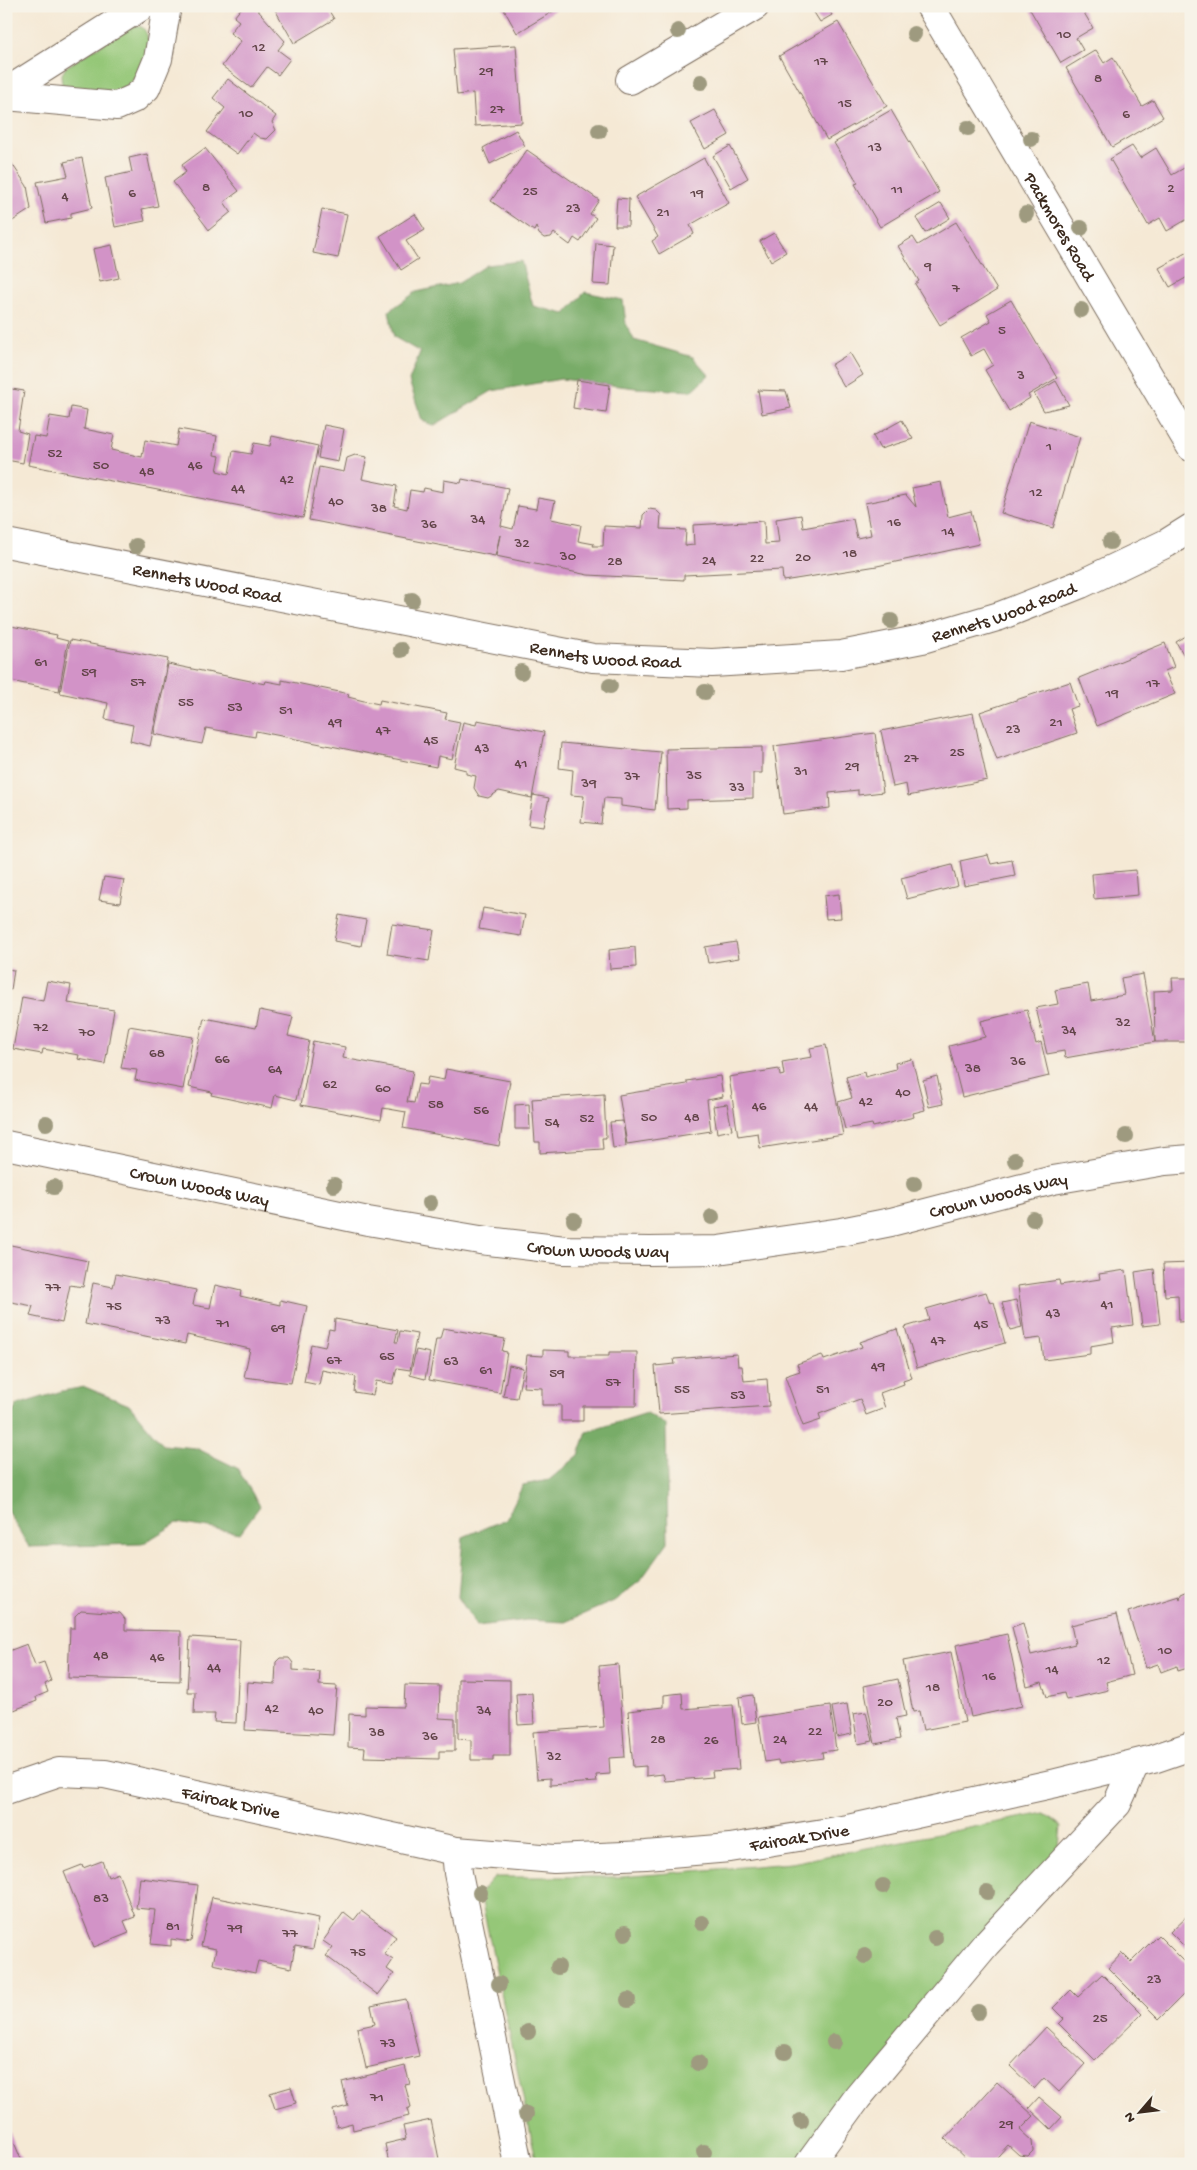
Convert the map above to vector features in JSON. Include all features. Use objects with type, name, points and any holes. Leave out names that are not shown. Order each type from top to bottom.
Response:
[{"type":"street","points":[[6,92],[142,6]]},
{"type":"street","points":[[6,96],[117,106],[135,98],[146,88],[158,59],[167,6]]},
{"type":"street","points":[[630,80],[755,6]]},
{"type":"street","name":"Packmores Road","points":[[930,6],[1191,447]]},
{"type":"street","name":"Rennets Wood Road","points":[[6,543],[593,658],[712,663],[841,655],[922,639],[1000,616],[1081,584],[1167,542],[1191,528]]},
{"type":"street","name":"Crown Woods Way","points":[[6,1146],[368,1221],[480,1240],[565,1250],[650,1251],[718,1250],[841,1232],[881,1225],[1053,1180],[1191,1158]]},
{"type":"street","name":"Fairoak Drive","points":[[6,1790],[59,1772],[105,1774],[456,1851],[554,1859],[646,1855],[730,1848],[848,1829],[1135,1764],[1191,1746]]},
{"type":"street","points":[[809,2164],[858,2097],[980,1951],[1117,1804],[1135,1764]]},
{"type":"street","points":[[456,1851],[458,1873],[518,2164]]},
{"type":"green space","points":[[131,26],[142,27],[147,34],[148,43],[147,53],[140,72],[126,87],[112,93],[104,93],[74,90],[62,84],[61,76],[66,67]]},
{"type":"green space","points":[[521,261],[533,306],[565,314],[585,292],[623,300],[626,324],[634,340],[693,357],[709,375],[692,391],[636,388],[561,379],[492,391],[433,426],[422,420],[409,381],[420,352],[394,337],[389,311],[416,292],[459,283],[487,265]]},
{"type":"green space","points":[[85,1387],[129,1405],[163,1445],[196,1448],[237,1468],[260,1506],[240,1533],[177,1523],[142,1544],[29,1547],[6,1508],[6,1425],[17,1405],[62,1391]]},
{"type":"green space","points":[[647,1413],[666,1425],[668,1542],[640,1581],[614,1601],[565,1622],[527,1620],[477,1626],[458,1597],[463,1537],[506,1519],[523,1485],[549,1480],[579,1455],[587,1432]]},
{"type":"green space","points":[[1044,1813],[1061,1826],[1059,1847],[798,2164],[537,2164],[480,1893],[494,1877],[621,1877],[791,1863]]},
{"type":"building","points":[[243,6],[254,6],[285,41],[278,50],[290,59],[278,75],[267,67],[251,88],[222,66],[241,41],[230,33],[239,21],[234,17]]},
{"type":"building","points":[[273,6],[326,6],[334,19],[294,43]]},
{"type":"building","points":[[502,6],[562,6],[517,33]]},
{"type":"building","points":[[810,6],[827,6],[832,15],[820,22]]},
{"type":"building","points":[[1028,6],[1080,6],[1093,28],[1076,38],[1083,50],[1061,63]]},
{"type":"building","points":[[838,22],[887,106],[827,140],[779,56]]},
{"type":"building","points":[[516,45],[522,123],[475,126],[473,93],[457,95],[453,49]]},
{"type":"building","points":[[1096,50],[1104,63],[1113,57],[1142,106],[1153,100],[1163,117],[1112,147],[1066,68]]},
{"type":"building","points":[[228,79],[276,116],[272,122],[276,130],[267,139],[260,138],[253,133],[237,154],[207,132],[225,108],[213,98]]},
{"type":"building","points":[[715,110],[729,135],[705,149],[691,123]]},
{"type":"building","points":[[891,110],[939,192],[880,227],[855,184],[858,183],[834,143]]},
{"type":"building","points":[[516,130],[525,146],[490,164],[483,148]]},
{"type":"building","points":[[730,146],[748,178],[731,188],[713,156]]},
{"type":"building","points":[[1132,146],[1140,158],[1156,148],[1172,175],[1191,164],[1191,217],[1167,231],[1160,218],[1148,225],[1110,159]]},
{"type":"building","points":[[205,148],[239,191],[224,202],[231,212],[209,230],[173,182],[186,172],[182,165]]},
{"type":"building","points":[[527,150],[599,200],[590,214],[596,218],[580,242],[574,238],[570,245],[554,233],[551,237],[544,238],[539,234],[536,227],[534,231],[491,201]]},
{"type":"building","points":[[147,154],[158,206],[142,209],[145,221],[115,227],[105,178],[132,172],[129,158]]},
{"type":"building","points":[[6,155],[27,186],[31,209],[11,222],[6,215]]},
{"type":"building","points":[[82,158],[92,208],[71,213],[71,218],[46,223],[37,182],[68,176],[64,162]]},
{"type":"building","points":[[704,158],[729,203],[690,225],[694,234],[659,254],[652,241],[658,237],[635,197]]},
{"type":"building","points":[[617,198],[629,199],[628,226],[615,226]]},
{"type":"building","points":[[941,203],[950,218],[925,233],[916,218]]},
{"type":"building","points":[[322,209],[347,214],[338,258],[313,253]]},
{"type":"building","points":[[415,214],[425,230],[406,241],[418,259],[401,270],[380,236]]},
{"type":"building","points":[[956,222],[997,290],[940,325],[915,284],[919,281],[898,246],[913,237],[918,245]]},
{"type":"building","points":[[774,233],[786,252],[771,261],[760,241]]},
{"type":"building","points":[[596,243],[613,245],[610,285],[593,284]]},
{"type":"building","points":[[112,245],[119,278],[100,282],[93,249]]},
{"type":"building","points":[[1189,251],[1191,254],[1191,275],[1170,287],[1159,268]]},
{"type":"building","points":[[1011,300],[1057,378],[1028,395],[1030,398],[1009,411],[985,370],[993,365],[984,349],[971,356],[961,338],[991,321],[987,314]]},
{"type":"building","points":[[850,353],[863,375],[844,387],[831,365]]},
{"type":"building","points":[[577,380],[610,385],[606,413],[573,408]]},
{"type":"building","points":[[1056,381],[1069,405],[1044,411],[1034,394]]},
{"type":"building","points":[[6,388],[24,391],[18,431],[28,434],[23,463],[6,460]]},
{"type":"building","points":[[758,390],[786,391],[791,408],[762,414]]},
{"type":"building","points":[[71,407],[87,410],[84,429],[114,435],[111,450],[142,457],[145,440],[176,446],[179,429],[217,436],[214,455],[220,456],[217,471],[229,474],[233,451],[251,454],[254,443],[270,446],[272,436],[318,446],[303,518],[28,465],[34,436],[46,438],[50,416],[69,419]]},
{"type":"building","points":[[902,420],[913,439],[880,449],[873,436]]},
{"type":"building","points":[[1029,421],[1080,437],[1053,528],[1001,513]]},
{"type":"building","points":[[324,425],[344,429],[338,462],[318,458]]},
{"type":"building","points":[[355,455],[367,457],[362,479],[397,486],[394,506],[407,509],[410,490],[423,492],[424,488],[443,492],[444,480],[461,483],[462,479],[508,488],[501,526],[513,529],[518,506],[536,509],[538,498],[555,501],[551,519],[581,525],[578,541],[594,544],[593,546],[603,546],[604,526],[642,528],[643,515],[649,509],[656,510],[661,515],[660,529],[686,530],[685,546],[694,545],[693,525],[764,521],[765,544],[779,543],[776,519],[801,515],[803,528],[853,519],[857,538],[871,535],[865,503],[906,495],[916,507],[912,488],[941,482],[948,517],[971,511],[979,544],[877,566],[783,581],[782,570],[684,575],[684,580],[588,575],[496,556],[500,535],[495,556],[309,520],[319,467],[344,472],[347,458]]},
{"type":"building","points":[[6,625],[57,635],[56,638],[68,641],[59,691],[6,680]]},
{"type":"building","points":[[1191,633],[1191,667],[1176,642]]},
{"type":"building","points":[[70,640],[168,659],[150,746],[130,741],[133,725],[105,719],[108,703],[60,693]]},
{"type":"building","points":[[1165,643],[1174,667],[1165,671],[1175,694],[1097,726],[1079,678]]},
{"type":"building","points":[[168,664],[265,684],[266,681],[282,684],[282,680],[349,694],[348,697],[379,704],[380,700],[447,713],[445,719],[460,722],[452,759],[438,756],[436,767],[256,731],[255,737],[206,728],[202,744],[154,734]]},
{"type":"building","points":[[1070,682],[1078,706],[1069,709],[1077,733],[997,760],[980,712]]},
{"type":"building","points":[[973,713],[987,780],[908,796],[906,784],[893,787],[881,731]]},
{"type":"building","points":[[477,720],[544,732],[532,798],[499,791],[488,798],[479,796],[474,788],[476,776],[466,774],[466,770],[454,767],[463,722],[476,725]]},
{"type":"building","points":[[875,733],[883,792],[858,795],[858,790],[829,793],[830,808],[783,814],[774,746]]},
{"type":"building","points":[[561,743],[661,752],[655,810],[621,806],[621,799],[604,798],[601,824],[581,822],[584,796],[571,795],[573,770],[559,768]]},
{"type":"building","points":[[762,747],[762,773],[753,773],[753,798],[687,800],[687,808],[667,809],[666,749]]},
{"type":"building","points":[[533,795],[549,798],[543,827],[528,825]]},
{"type":"building","points":[[988,855],[991,864],[1012,860],[1015,876],[964,886],[960,861]]},
{"type":"building","points":[[952,865],[958,886],[907,899],[901,878]]},
{"type":"building","points":[[1136,870],[1138,895],[1094,899],[1092,874]]},
{"type":"building","points":[[104,877],[124,880],[120,903],[99,900]]},
{"type":"building","points":[[839,894],[841,918],[826,919],[824,896]]},
{"type":"building","points":[[483,908],[525,915],[521,936],[479,929]]},
{"type":"building","points":[[339,915],[366,920],[361,946],[334,941]]},
{"type":"building","points":[[392,924],[434,930],[429,961],[387,954]]},
{"type":"building","points":[[736,942],[739,958],[708,963],[705,947]]},
{"type":"building","points":[[635,947],[636,967],[610,969],[609,950]]},
{"type":"building","points":[[6,969],[14,970],[11,990],[6,989]]},
{"type":"building","points":[[1143,974],[1155,1042],[1065,1058],[1064,1051],[1047,1054],[1036,1008],[1058,1004],[1055,990],[1088,984],[1091,1001],[1124,995],[1121,978]]},
{"type":"building","points":[[1172,978],[1191,978],[1191,1042],[1155,1042],[1154,991],[1173,990]]},
{"type":"building","points":[[47,981],[71,985],[68,1003],[114,1010],[105,1064],[78,1059],[79,1055],[43,1049],[42,1054],[13,1049],[22,997],[43,1001]]},
{"type":"building","points":[[260,1010],[293,1017],[288,1036],[309,1041],[296,1100],[275,1095],[272,1108],[211,1095],[212,1092],[189,1087],[204,1018],[256,1028]]},
{"type":"building","points":[[1027,1010],[1036,1044],[1041,1042],[1049,1076],[962,1097],[949,1046],[985,1037],[981,1021]]},
{"type":"building","points":[[129,1026],[193,1037],[183,1089],[135,1080],[137,1070],[121,1068]]},
{"type":"building","points":[[313,1041],[345,1047],[343,1058],[413,1071],[407,1102],[414,1103],[418,1084],[426,1085],[428,1077],[444,1080],[446,1069],[510,1081],[499,1146],[403,1128],[406,1112],[383,1108],[381,1120],[301,1105]]},
{"type":"building","points":[[826,1045],[843,1135],[760,1148],[758,1133],[738,1136],[729,1077],[779,1069],[780,1076],[784,1075],[782,1062],[812,1057],[810,1048]]},
{"type":"building","points":[[912,1059],[925,1110],[913,1113],[914,1117],[873,1127],[872,1124],[845,1129],[838,1102],[852,1098],[846,1077],[864,1072],[865,1077],[896,1069],[895,1063]]},
{"type":"building","points":[[720,1076],[723,1097],[707,1100],[711,1131],[627,1144],[619,1095],[687,1084],[687,1081]]},
{"type":"building","points":[[937,1076],[943,1104],[929,1107],[923,1080]]},
{"type":"building","points":[[604,1094],[606,1138],[602,1138],[603,1149],[540,1153],[540,1142],[535,1142],[532,1099]]},
{"type":"building","points":[[529,1104],[530,1129],[515,1129],[515,1105]]},
{"type":"building","points":[[727,1104],[732,1130],[717,1133],[713,1106]]},
{"type":"building","points":[[623,1121],[626,1146],[613,1148],[610,1122]]},
{"type":"building","points":[[6,1244],[88,1261],[83,1287],[70,1285],[62,1323],[30,1316],[33,1306],[6,1301]]},
{"type":"building","points":[[1191,1263],[1191,1321],[1179,1322],[1178,1295],[1165,1296],[1163,1264]]},
{"type":"building","points":[[1154,1269],[1160,1324],[1142,1326],[1135,1272]]},
{"type":"building","points":[[1126,1270],[1133,1325],[1112,1328],[1114,1342],[1090,1346],[1090,1354],[1044,1360],[1041,1338],[1025,1340],[1018,1286],[1059,1280],[1060,1285],[1100,1279],[1099,1274]]},
{"type":"building","points":[[116,1274],[196,1290],[193,1305],[210,1308],[215,1285],[241,1291],[240,1296],[280,1305],[280,1300],[307,1306],[291,1383],[244,1377],[250,1349],[187,1335],[185,1344],[85,1324],[93,1283],[113,1287]]},
{"type":"building","points":[[986,1292],[990,1303],[994,1302],[1005,1343],[917,1368],[905,1327],[929,1320],[926,1309]]},
{"type":"building","points":[[1016,1300],[1022,1327],[1010,1330],[1002,1303]]},
{"type":"building","points":[[335,1319],[398,1330],[395,1342],[398,1342],[400,1331],[417,1334],[410,1370],[397,1368],[393,1384],[376,1381],[373,1395],[354,1392],[356,1377],[322,1370],[319,1385],[304,1382],[311,1344],[325,1347],[329,1329],[334,1330]]},
{"type":"building","points":[[443,1328],[505,1339],[502,1351],[507,1352],[500,1393],[429,1380],[436,1339],[440,1339]]},
{"type":"building","points":[[897,1329],[912,1378],[903,1381],[904,1384],[880,1393],[885,1408],[866,1415],[860,1399],[819,1414],[821,1420],[803,1426],[785,1376],[800,1371],[797,1364],[822,1355],[824,1360],[862,1347],[860,1342]]},
{"type":"building","points":[[416,1350],[430,1353],[425,1379],[410,1375]]},
{"type":"building","points":[[543,1350],[569,1351],[569,1356],[609,1356],[609,1352],[637,1352],[636,1406],[583,1406],[583,1421],[561,1421],[561,1405],[542,1405],[542,1388],[523,1387],[527,1355],[543,1356]]},
{"type":"building","points":[[737,1354],[738,1366],[742,1366],[744,1381],[767,1379],[769,1406],[659,1414],[655,1366],[675,1364],[674,1359]]},
{"type":"building","points":[[509,1365],[523,1368],[517,1398],[503,1396]]},
{"type":"building","points":[[1188,1591],[1191,1592],[1191,1667],[1178,1671],[1177,1666],[1161,1672],[1158,1664],[1146,1668],[1128,1612],[1179,1596],[1180,1599],[1181,1594]]},
{"type":"building","points":[[81,1610],[120,1613],[125,1619],[125,1630],[181,1631],[180,1681],[68,1678],[70,1628],[75,1628],[75,1616]]},
{"type":"building","points":[[1117,1614],[1132,1675],[1106,1682],[1108,1690],[1066,1700],[1064,1693],[1047,1697],[1042,1682],[1027,1686],[1012,1627],[1023,1623],[1031,1655],[1075,1644],[1071,1625]]},
{"type":"building","points":[[1007,1634],[1022,1706],[971,1717],[956,1645]]},
{"type":"building","points":[[190,1637],[240,1640],[236,1723],[214,1722],[215,1714],[194,1714],[195,1692],[187,1692]]},
{"type":"building","points":[[27,1644],[35,1665],[44,1662],[51,1681],[45,1684],[48,1692],[36,1697],[37,1701],[14,1710],[6,1695],[6,1652]]},
{"type":"building","points":[[951,1652],[965,1722],[923,1730],[919,1711],[913,1712],[903,1661]]},
{"type":"building","points":[[280,1658],[289,1658],[293,1663],[293,1670],[320,1672],[319,1685],[337,1686],[333,1735],[245,1730],[248,1682],[275,1684],[276,1662]]},
{"type":"building","points":[[618,1664],[625,1757],[609,1758],[610,1774],[596,1775],[597,1782],[550,1785],[550,1778],[537,1779],[533,1732],[604,1727],[599,1666]]},
{"type":"building","points":[[458,1679],[510,1680],[510,1756],[493,1756],[493,1760],[471,1760],[471,1740],[458,1739]]},
{"type":"building","points":[[898,1679],[906,1716],[896,1718],[900,1739],[875,1744],[864,1686]]},
{"type":"building","points":[[405,1685],[440,1686],[439,1718],[455,1719],[455,1751],[439,1751],[439,1759],[364,1757],[365,1748],[348,1747],[349,1714],[365,1715],[365,1706],[404,1707]]},
{"type":"building","points":[[532,1693],[534,1724],[518,1725],[516,1694]]},
{"type":"building","points":[[682,1693],[683,1709],[733,1705],[739,1769],[712,1771],[713,1777],[665,1781],[663,1774],[646,1776],[646,1766],[633,1767],[628,1711],[664,1707],[664,1695]]},
{"type":"building","points":[[753,1695],[756,1722],[742,1724],[739,1697]]},
{"type":"building","points":[[847,1704],[852,1734],[837,1737],[832,1707]]},
{"type":"building","points":[[830,1706],[836,1750],[822,1752],[823,1758],[779,1764],[778,1760],[765,1762],[758,1717]]},
{"type":"building","points":[[866,1712],[873,1741],[858,1744],[853,1714]]},
{"type":"building","points":[[102,1861],[108,1877],[118,1873],[135,1917],[124,1921],[129,1933],[94,1947],[64,1872],[82,1865],[83,1868]]},
{"type":"building","points":[[140,1878],[198,1885],[191,1942],[171,1939],[171,1946],[151,1944],[155,1910],[136,1908]]},
{"type":"building","points":[[212,1897],[319,1918],[313,1949],[295,1946],[291,1968],[258,1961],[255,1973],[213,1964],[216,1949],[201,1946]]},
{"type":"building","points":[[361,1911],[396,1937],[384,1954],[393,1960],[387,1969],[394,1974],[378,1995],[326,1956],[333,1948],[323,1941],[344,1912],[354,1920]]},
{"type":"building","points":[[1191,1912],[1191,1953],[1170,1932]]},
{"type":"building","points":[[1158,1935],[1191,1968],[1191,1987],[1159,2019],[1108,1968],[1122,1953],[1131,1962]]},
{"type":"building","points":[[1102,1974],[1142,2014],[1095,2060],[1059,2024],[1064,2019],[1053,2008],[1071,1990],[1078,1997]]},
{"type":"building","points":[[406,1999],[419,2056],[366,2068],[357,2028],[375,2024],[371,2006]]},
{"type":"building","points":[[1046,2027],[1085,2064],[1059,2092],[1044,2078],[1034,2089],[1010,2066]]},
{"type":"building","points":[[405,2066],[410,2084],[405,2085],[411,2107],[407,2109],[409,2116],[353,2130],[352,2123],[337,2127],[333,2110],[348,2106],[342,2082]]},
{"type":"building","points":[[997,2082],[1034,2116],[1020,2130],[1032,2141],[1033,2151],[1028,2156],[1019,2155],[1008,2145],[991,2164],[971,2164],[945,2139]]},
{"type":"building","points":[[291,2087],[296,2103],[275,2109],[270,2093]]},
{"type":"building","points":[[1039,2097],[1062,2117],[1051,2129],[1029,2108]]},
{"type":"building","points":[[431,2120],[440,2164],[389,2164],[385,2144],[406,2139],[403,2126]]},
{"type":"building","points":[[6,2123],[23,2164],[6,2164]]}]
